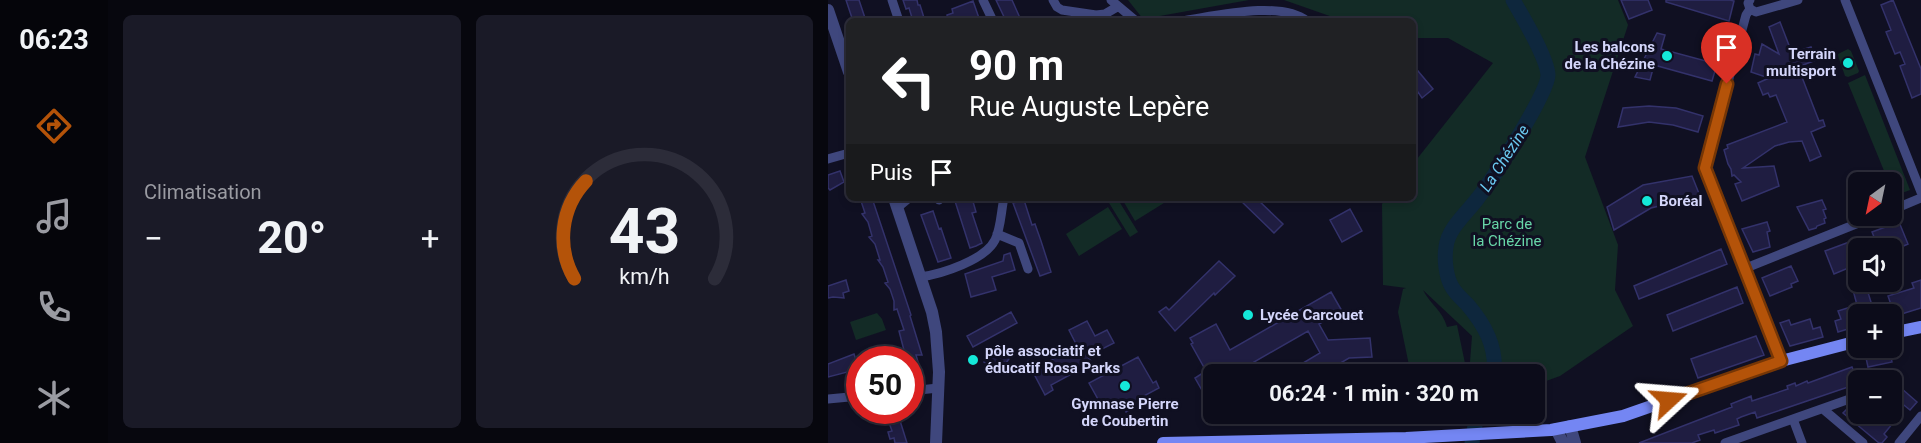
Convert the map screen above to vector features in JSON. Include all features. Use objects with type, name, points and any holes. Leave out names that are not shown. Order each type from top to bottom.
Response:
[{"type":"main road","points":[[1902,331],[1921,327]]},
{"type":"main road","points":[[1163,443],[1338,441],[1482,435],[1556,429],[1623,416],[1781,361],[1848,344]]},
{"type":"street","points":[[892,0],[898,18]]},
{"type":"street","points":[[982,0],[991,18]]},
{"type":"street","points":[[1053,0],[1062,10],[1096,15],[1105,14],[1114,3],[1132,18]]},
{"type":"street","points":[[1750,4],[1756,12],[1798,0]]},
{"type":"street","points":[[1845,0],[1921,192]]},
{"type":"street","points":[[1750,4],[1705,164],[1781,361]]},
{"type":"street","points":[[1200,18],[1268,7],[1285,9],[1304,18]]},
{"type":"street","points":[[828,10],[846,63]]},
{"type":"street","points":[[828,159],[846,154]]},
{"type":"street","points":[[1911,165],[1921,160]]},
{"type":"street","points":[[1902,206],[1921,198]]},
{"type":"street","points":[[920,277],[933,275],[982,255],[991,247],[998,234],[1004,201]]},
{"type":"street","points":[[896,203],[936,332],[939,367],[936,443]]},
{"type":"street","points":[[1746,268],[1851,226]]},
{"type":"street","points":[[998,234],[1019,243],[1028,269]]},
{"type":"street","points":[[924,390],[938,388]]},
{"type":"street","points":[[828,399],[846,397]]},
{"type":"street","points":[[1725,443],[1848,400]]},
{"type":"street","points":[[1823,409],[1863,443]]},
{"type":"street","points":[[1899,443],[1921,416]]},
{"type":"street","points":[[1793,419],[1802,443]]},
{"type":"street","points":[[1570,426],[1575,443]]},
{"type":"street","points":[[1556,429],[1563,443]]},
{"type":"green space","points":[[1128,0],[1249,0],[1149,18],[1142,18]]},
{"type":"green space","name":"Parc de la Chézine","points":[[1284,0],[1618,0],[1628,25],[1585,157],[1618,245],[1615,290],[1633,326],[1560,376],[1545,381],[1545,364],[1470,364],[1472,336],[1423,290],[1443,316],[1447,327],[1457,325],[1465,364],[1409,364],[1398,312],[1403,289],[1406,288],[1383,285],[1382,204],[1384,201],[1416,201],[1416,160],[1493,63],[1448,38],[1416,38],[1416,18],[1335,18]]},
{"type":"green space","name":"Terrain multisport","points":[[1848,49],[1859,71],[1848,77],[1845,76],[1838,54]]},
{"type":"green space","points":[[1865,75],[1910,190],[1902,193],[1902,172],[1884,172],[1848,83]]},
{"type":"green space","points":[[1108,201],[1119,201],[1138,232],[1130,237]]},
{"type":"green space","points":[[1123,201],[1167,201],[1135,221]]},
{"type":"green space","points":[[1108,207],[1122,229],[1079,256],[1066,234]]},
{"type":"green space","points":[[877,313],[886,330],[856,340],[850,322]]},
{"type":"building","points":[[846,0],[859,0],[865,18],[852,18]]},
{"type":"building","points":[[903,0],[917,0],[924,18],[912,18],[909,8],[906,9]]},
{"type":"building","points":[[996,0],[1012,0],[1020,18],[1005,18]]},
{"type":"building","points":[[1621,0],[1648,0],[1652,10],[1629,19]]},
{"type":"building","points":[[1666,0],[1734,1],[1729,21],[1666,2]]},
{"type":"building","points":[[1893,0],[1921,69],[1921,94],[1912,98],[1900,66],[1905,64],[1900,52],[1895,54],[1886,32],[1891,30],[1881,5]]},
{"type":"building","points":[[973,1],[979,18],[948,18],[947,15],[953,13],[952,9]]},
{"type":"building","points":[[1780,22],[1792,53],[1811,47],[1816,60],[1798,67],[1819,121],[1823,120],[1825,126],[1811,132],[1821,156],[1810,161],[1802,141],[1775,146],[1743,168],[1774,166],[1779,186],[1742,201],[1735,184],[1741,182],[1734,175],[1732,176],[1724,150],[1728,148],[1727,145],[1787,122],[1776,95],[1770,97],[1768,93],[1763,95],[1758,83],[1769,78],[1751,72],[1755,54],[1759,55],[1762,44],[1779,54],[1769,27]]},
{"type":"building","name":"Les balcons de la Chézine","points":[[1657,33],[1665,35],[1661,49],[1717,64],[1712,81],[1654,65],[1650,80],[1635,77]]},
{"type":"building","points":[[1416,69],[1433,89],[1422,98],[1418,92],[1416,94]]},
{"type":"building","points":[[1649,106],[1676,108],[1703,116],[1698,132],[1673,125],[1649,122],[1618,127],[1623,108]]},
{"type":"building","points":[[840,171],[844,182],[830,190],[828,175]]},
{"type":"building","name":"Boréal","points":[[1692,176],[1700,196],[1651,208],[1614,230],[1607,207],[1643,185]]},
{"type":"building","points":[[1822,200],[1826,209],[1823,210],[1825,223],[1809,230],[1797,207]]},
{"type":"building","points":[[861,201],[873,201],[919,346],[903,346],[899,331],[904,330],[897,309],[894,310],[894,301],[885,283],[888,282],[878,260],[880,260],[875,244],[869,237],[872,236],[868,222],[862,214],[865,213]]},
{"type":"building","points":[[955,201],[973,201],[976,212],[972,213],[982,243],[970,248]]},
{"type":"building","points":[[1024,201],[1032,225],[1035,224],[1051,272],[1040,276],[1013,203]]},
{"type":"building","points":[[1241,201],[1259,201],[1283,224],[1274,233]]},
{"type":"building","points":[[1350,209],[1362,231],[1342,242],[1330,220]]},
{"type":"building","points":[[933,211],[951,258],[938,262],[921,215]]},
{"type":"building","points":[[1767,222],[1770,231],[1767,232],[1770,247],[1753,252],[1742,229]]},
{"type":"building","points":[[1888,226],[1901,226],[1908,244],[1902,247],[1902,238],[1874,238],[1872,232]]},
{"type":"building","points":[[1848,242],[1848,268],[1834,274],[1825,251]]},
{"type":"building","points":[[1721,249],[1727,264],[1639,299],[1634,286]]},
{"type":"building","points":[[1010,253],[1015,270],[992,277],[996,290],[971,297],[965,274],[1003,261],[1004,255]]},
{"type":"building","points":[[1219,261],[1235,276],[1175,331],[1159,312],[1166,307],[1169,310]]},
{"type":"building","points":[[1791,266],[1798,281],[1791,284],[1792,287],[1770,296],[1762,278]]},
{"type":"building","points":[[846,280],[849,291],[843,293],[844,298],[828,298],[828,286]]},
{"type":"building","points":[[1921,280],[1921,308],[1902,314],[1902,304],[1891,304],[1888,296],[1914,288],[1912,283]]},
{"type":"building","points":[[1737,287],[1743,303],[1673,331],[1667,315]]},
{"type":"building","points":[[1331,292],[1342,311],[1319,324],[1328,340],[1370,338],[1372,357],[1349,358],[1339,364],[1301,364],[1320,353],[1308,331],[1251,364],[1203,366],[1190,338],[1216,324],[1230,350]]},
{"type":"building","points":[[1854,292],[1868,292],[1872,304],[1857,304]]},
{"type":"building","points":[[1848,308],[1848,329],[1838,332],[1835,321],[1841,319],[1838,311]]},
{"type":"building","points":[[1011,312],[1017,323],[973,347],[967,336]]},
{"type":"building","points":[[1810,319],[1813,329],[1820,327],[1823,337],[1790,346],[1780,323],[1789,320],[1791,325]]},
{"type":"building","points":[[1087,321],[1095,336],[1107,330],[1114,343],[1090,355],[1088,357],[1092,363],[1051,385],[1053,390],[1045,395],[1033,372],[1077,346],[1069,330]]},
{"type":"building","points":[[1756,336],[1764,355],[1698,378],[1691,359]]},
{"type":"building","points":[[1001,352],[1011,356],[1006,363],[1000,361],[991,366],[984,362],[991,354]]},
{"type":"building","points":[[846,357],[846,372],[828,377],[828,364]]},
{"type":"building","name":"Gymnase Pierre de Coubertin","points":[[1138,357],[1153,383],[1156,381],[1159,388],[1140,398],[1143,403],[1126,412],[1120,402],[1104,410],[1089,383]]},
{"type":"building","points":[[1866,358],[1891,358],[1892,362],[1868,367]]},
{"type":"building","points":[[1852,367],[1853,370],[1848,370],[1848,387],[1757,418],[1755,412],[1741,417],[1737,419],[1739,425],[1715,433],[1714,430],[1698,435],[1700,440],[1692,443],[1639,443],[1732,407],[1731,404],[1751,396],[1752,401],[1788,389],[1787,386],[1795,383],[1796,386],[1807,381],[1808,383]]},
{"type":"building","points":[[1203,373],[1203,392],[1195,378]]},
{"type":"building","points":[[1902,389],[1917,402],[1910,410],[1902,404]]},
{"type":"building","points":[[1848,408],[1848,417],[1843,413]]},
{"type":"building","points":[[890,424],[901,424],[907,443],[895,443],[894,438],[890,439],[888,432],[892,431]]},
{"type":"building","points":[[1856,424],[1892,424],[1884,434],[1887,437],[1879,443]]},
{"type":"waterway","name":"La Chézine","points":[[1494,364],[1492,346],[1484,328],[1450,283],[1445,252],[1450,233],[1474,204],[1506,156],[1546,85],[1547,67],[1534,37],[1513,0]]},
{"type":"waterway","name":"La Chézine","points":[[1472,443],[1475,424]]},
{"type":"place","name":"Les balcons de la Chézine","points":[[1667,56]]},
{"type":"place","name":"Terrain multisport","points":[[1848,63]]},
{"type":"place","name":"Boréal","points":[[1647,201]]},
{"type":"place","name":"Lycée Carcouet","points":[[1248,315]]},
{"type":"place","name":"pôle associatif et éducatif Rosa Parks","points":[[973,360]]},
{"type":"place","name":"Gymnase Pierre de Coubertin","points":[[1125,386]]},
{"type":"route","points":[[1669,400],[1781,361],[1705,168],[1727,84]]}]
